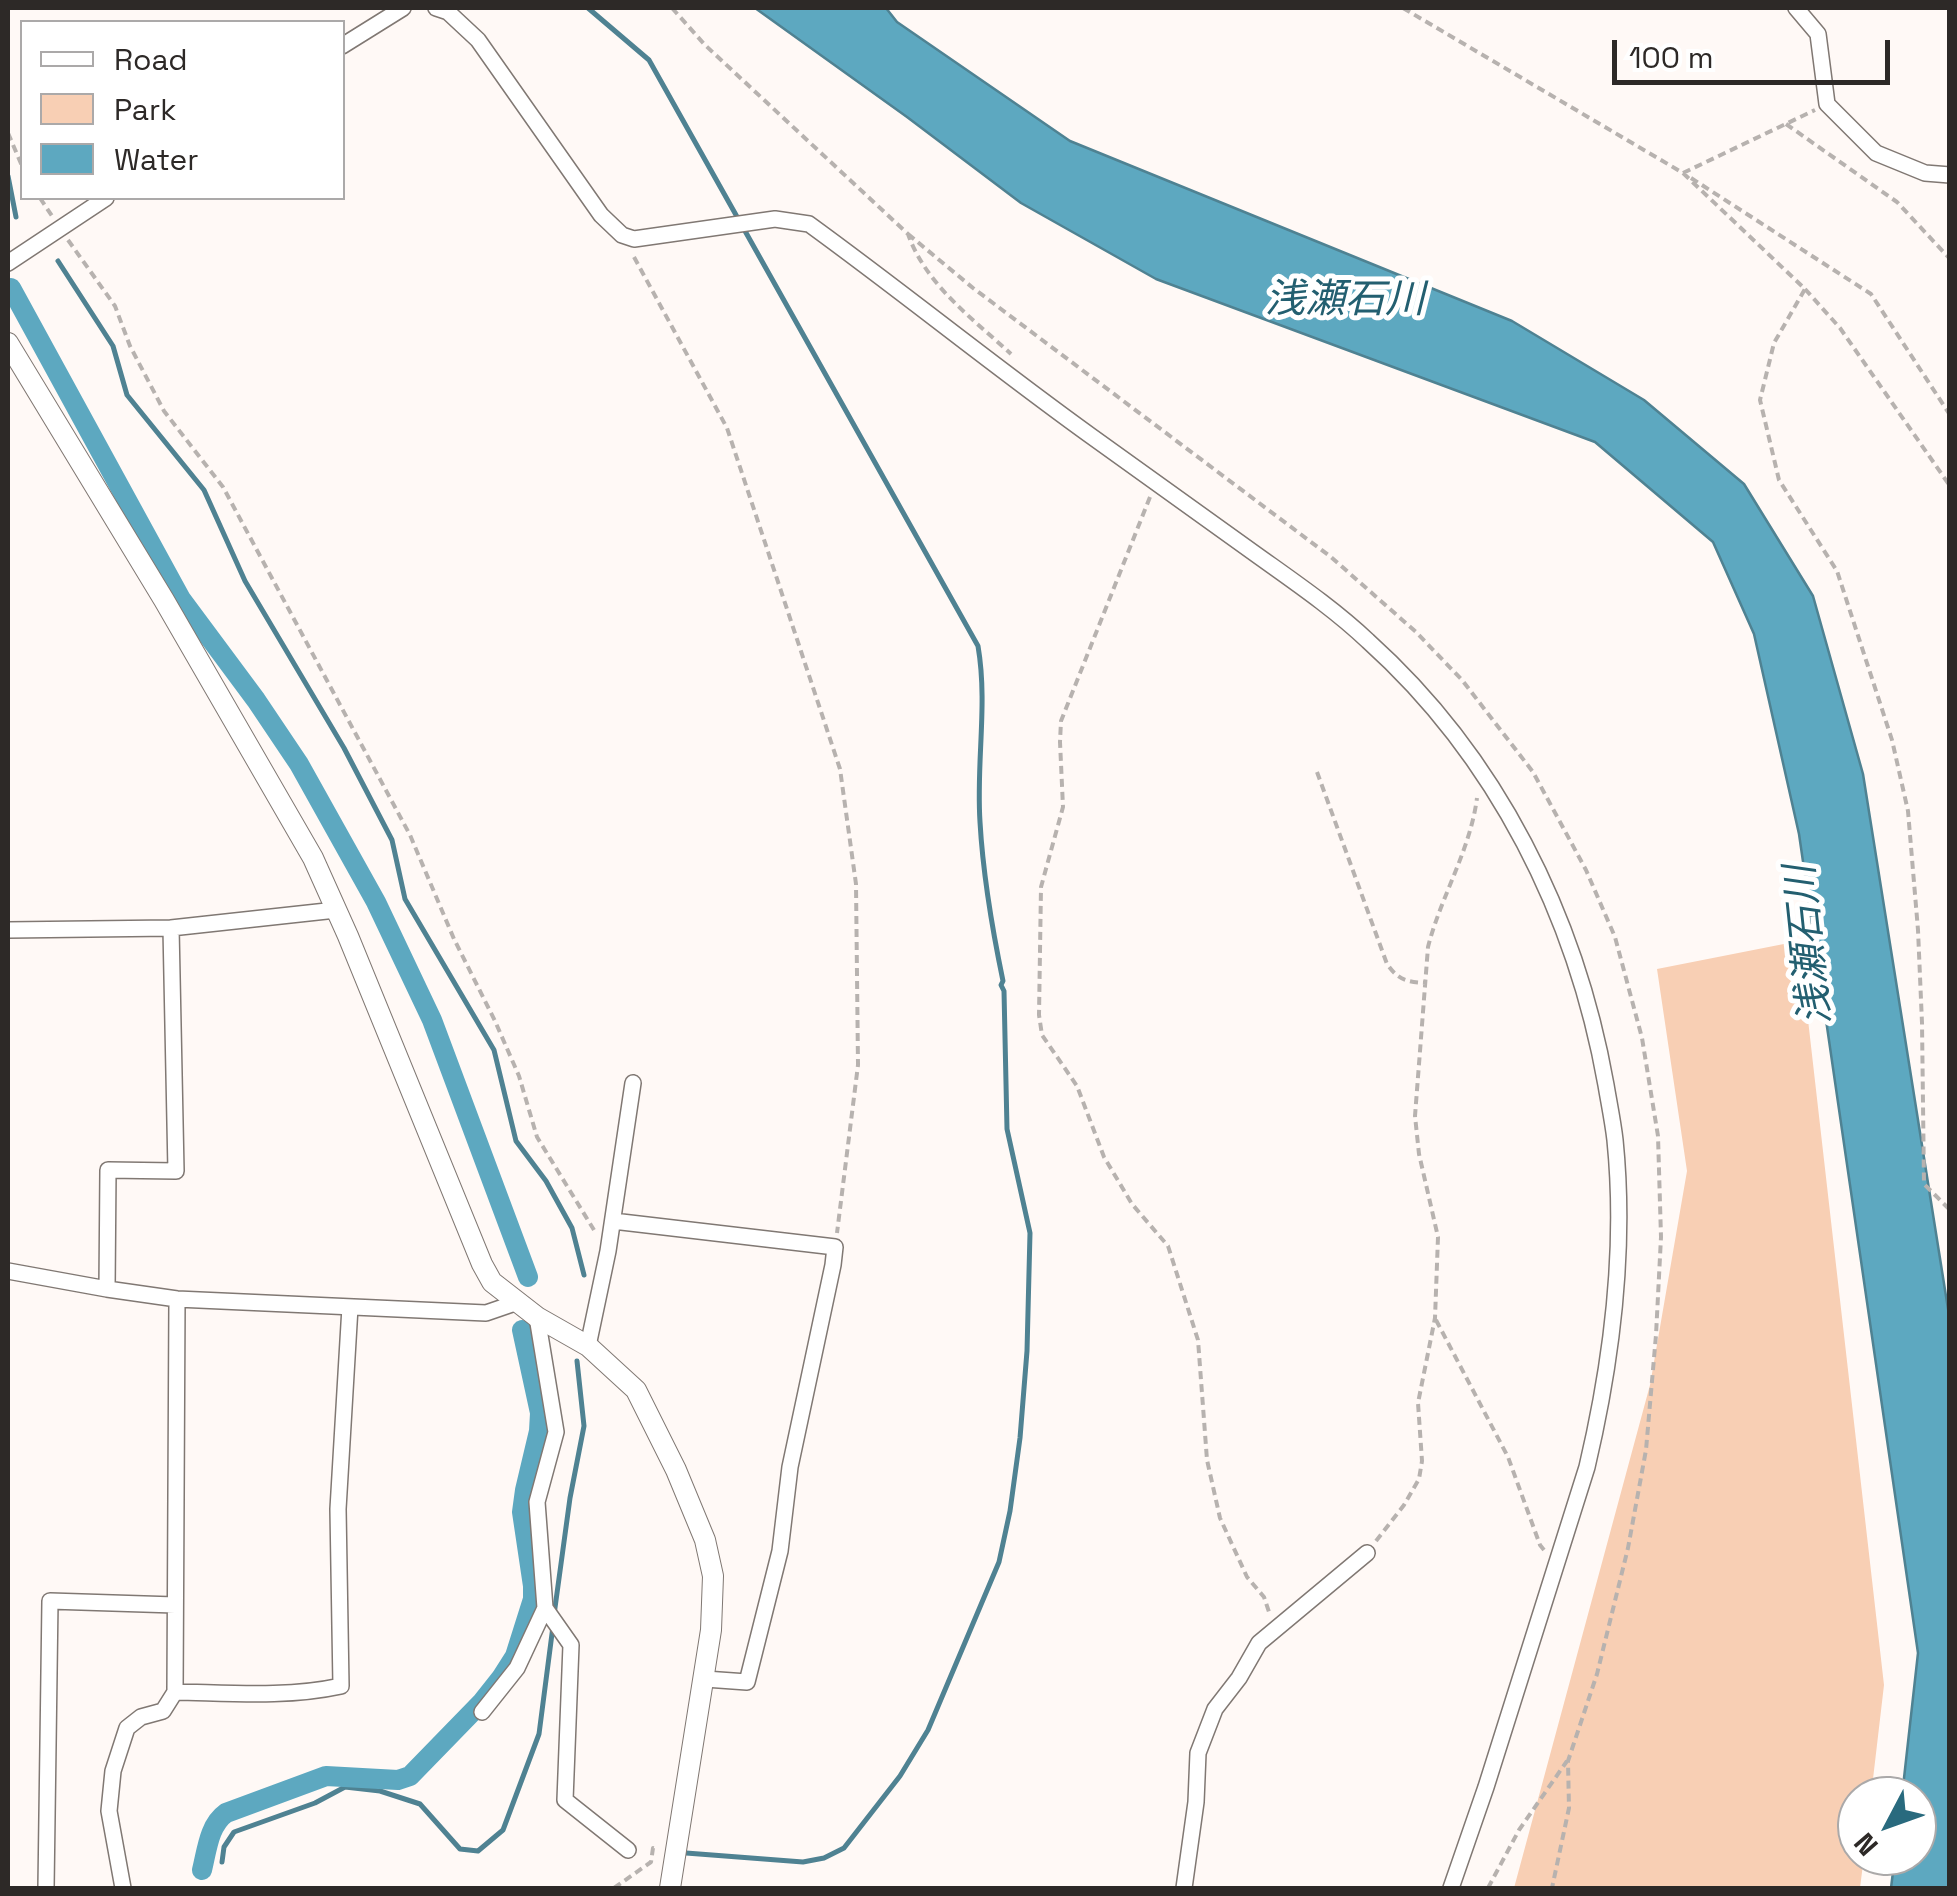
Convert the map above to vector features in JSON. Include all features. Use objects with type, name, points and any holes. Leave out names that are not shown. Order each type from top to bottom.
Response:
[{"type":"street","points":[[345,44],[403,8]]},
{"type":"street","points":[[436,8],[448,12],[478,40],[601,216],[622,234],[634,238],[775,220],[809,224],[1368,640],[1437,712],[1484,774],[1518,829],[1568,940],[1587,996],[1615,1139],[1618,1204],[1610,1346],[1587,1467],[1451,1888]]},
{"type":"street","points":[[1796,8],[1818,34],[1827,104],[1876,152],[1925,173],[1950,175]]},
{"type":"street","points":[[8,263],[103,200]]},
{"type":"street","points":[[8,344],[164,600],[313,858],[492,1282],[537,1316],[588,1346],[636,1390],[676,1470],[705,1540],[713,1576],[705,1678],[670,1888]]},
{"type":"street","points":[[8,930],[171,928],[336,910]]},
{"type":"street","points":[[107,1290],[108,1170],[176,1170],[171,928]]},
{"type":"street","points":[[588,1346],[608,1251],[633,1082]]},
{"type":"street","points":[[613,1220],[835,1248],[790,1467],[780,1551],[746,1682],[705,1678]]},
{"type":"street","points":[[8,1271],[177,1299],[486,1313],[518,1302]]},
{"type":"street","points":[[123,1888],[108,1811],[113,1772],[127,1728],[141,1717],[162,1711],[174,1692],[177,1299]]},
{"type":"street","points":[[174,1692],[285,1694],[341,1686],[338,1510],[350,1307]]},
{"type":"street","points":[[482,1712],[517,1668],[544,1608],[537,1502],[556,1432],[537,1316]]},
{"type":"street","points":[[1184,1888],[1196,1802],[1198,1753],[1215,1709],[1239,1678],[1258,1643],[1367,1553]]},
{"type":"street","points":[[46,1888],[50,1601],[175,1605]]},
{"type":"street","points":[[544,1608],[572,1646],[565,1800],[628,1850]]},
{"type":"path","points":[[672,8],[705,45],[908,234],[973,288],[1331,557],[1416,632],[1462,680],[1533,772],[1586,870],[1616,937],[1642,1038],[1658,1136],[1661,1236],[1646,1450],[1628,1548],[1597,1674],[1568,1761],[1519,1830],[1488,1888]]},
{"type":"path","points":[[1403,8],[1683,173],[1872,294],[1950,415]]},
{"type":"path","points":[[1683,173],[1827,104]]},
{"type":"path","points":[[1786,124],[1897,202],[1950,259]]},
{"type":"path","points":[[8,133],[20,161]]},
{"type":"path","points":[[1683,173],[1805,289],[1840,328],[1950,486]]},
{"type":"path","points":[[41,200],[115,306],[130,346],[164,411],[223,487],[410,835],[519,1076],[537,1137],[608,1251]]},
{"type":"path","points":[[622,234],[727,428],[840,770],[856,884],[858,1065],[835,1248]]},
{"type":"path","points":[[908,234],[916,256],[946,294],[1014,356]]},
{"type":"path","points":[[1805,289],[1774,343],[1760,400],[1780,480],[1837,570],[1892,740],[1908,811],[1918,930],[1924,1184],[1950,1210]]},
{"type":"path","points":[[1156,482],[1062,720],[1063,807],[1041,887],[1039,1015],[1042,1036],[1077,1086],[1104,1157],[1132,1204],[1168,1246],[1198,1340],[1207,1460],[1220,1518],[1246,1577],[1264,1597],[1274,1629]]},
{"type":"path","points":[[1317,772],[1388,964],[1399,978],[1426,983]]},
{"type":"path","points":[[1367,1553],[1404,1505],[1419,1479],[1422,1461],[1418,1403],[1435,1318],[1438,1237],[1414,1116],[1428,948],[1466,847],[1484,774]]},
{"type":"path","points":[[1435,1318],[1508,1457],[1540,1546],[1558,1565]]},
{"type":"path","points":[[1552,1888],[1569,1808],[1568,1761]]},
{"type":"path","points":[[614,1888],[652,1862]]},
{"type":"green space","points":[[1799,941],[1884,1685],[1873,1776],[1837,1776],[1837,1876],[1862,1876],[1860,1888],[1514,1888],[1650,1385],[1687,1171],[1657,969]]},
{"type":"water","name":"浅瀬石川","points":[[755,8],[886,8],[897,22],[1070,141],[1512,321],[1644,400],[1744,484],[1813,596],[1863,774],[1949,1315],[1949,1888],[1891,1888],[1892,1876],[1937,1876],[1937,1776],[1904,1776],[1918,1653],[1799,834],[1754,634],[1713,542],[1595,442],[1156,279],[1021,203]]},
{"type":"waterway","points":[[588,8],[649,60],[978,646],[982,690],[981,842],[1004,991],[1007,1129],[1030,1233],[1027,1351],[1010,1511],[999,1562],[928,1730],[900,1776],[844,1848],[824,1858],[803,1862],[686,1853]]},
{"type":"waterway","points":[[8,176],[16,217]]},
{"type":"waterway","points":[[58,261],[113,346],[127,395],[204,490],[245,581],[344,748],[392,840],[405,899],[494,1050],[516,1141],[546,1181],[572,1228],[584,1275]]},
{"type":"waterway","points":[[11,288],[181,599],[299,764],[376,902],[432,1020],[528,1277]]},
{"type":"waterway","points":[[202,1870],[212,1831],[226,1813],[326,1776],[398,1780],[410,1776],[482,1702],[515,1656],[533,1599],[522,1512],[540,1413],[522,1330]]},
{"type":"waterway","points":[[554,1615],[584,1426],[577,1361]]},
{"type":"waterway","points":[[222,1862],[224,1847],[234,1832],[315,1803],[345,1787],[380,1791],[420,1804],[460,1849],[478,1851],[503,1830],[539,1734],[553,1626]]}]
